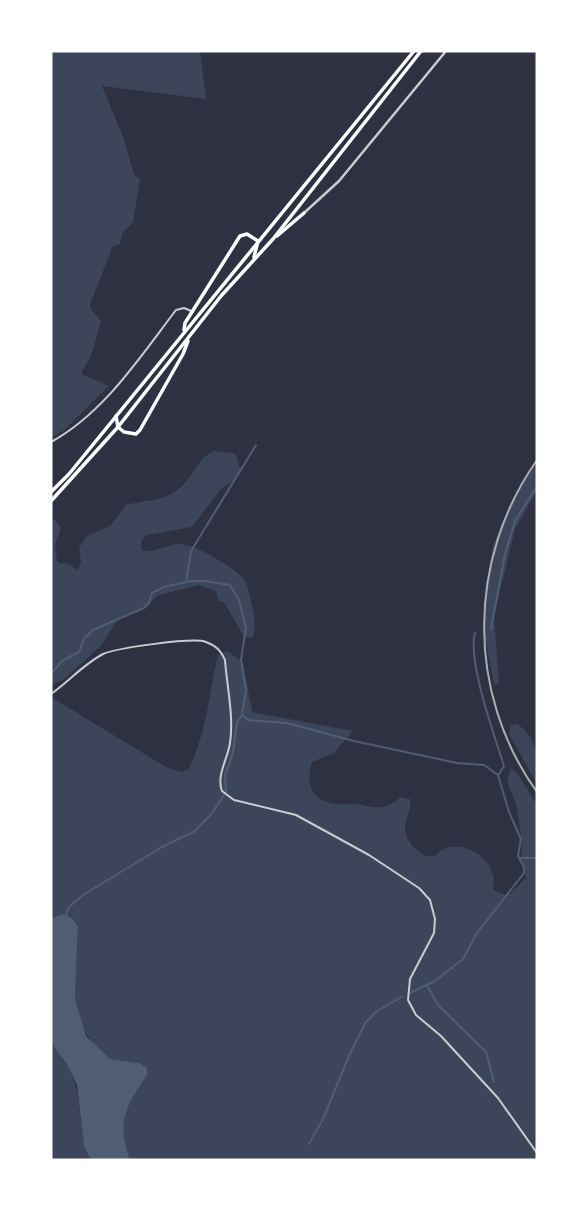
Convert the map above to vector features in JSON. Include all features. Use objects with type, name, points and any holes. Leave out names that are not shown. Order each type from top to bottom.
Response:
[{"type":"highway","points":[[51,492],[69,474],[414,51]]},
{"type":"highway","points":[[51,501],[118,427],[188,337],[273,239],[421,51]]},
{"type":"highway","points":[[295,211],[299,215],[304,213]]},
{"type":"highway","points":[[273,239],[304,213]]},
{"type":"highway","points":[[184,331],[192,311],[240,236],[247,234],[258,241]]},
{"type":"highway","points":[[251,262],[258,248],[258,241]]},
{"type":"highway","points":[[118,427],[130,434],[136,434],[144,426],[183,354],[188,337]]},
{"type":"highway","points":[[116,414],[118,427]]},
{"type":"street","points":[[304,213],[340,181],[446,51]]},
{"type":"street","points":[[51,442],[78,424],[116,387],[176,310],[184,308],[192,311]]},
{"type":"street","points":[[51,694],[108,652],[197,641],[220,650],[225,660],[231,733],[227,759],[220,779],[220,786],[225,794],[234,800],[290,812],[369,855],[419,888],[430,900],[435,919],[434,933],[410,979],[408,1000],[416,1015],[441,1036],[498,1098],[537,1153]]},
{"type":"shaded area","points":[[51,51],[200,51],[206,99],[102,86],[124,139],[134,175],[140,179],[133,222],[122,234],[120,244],[113,246],[90,304],[90,308],[101,321],[92,353],[81,374],[109,386],[63,431],[51,438]]},
{"type":"shaded area","points":[[214,451],[237,456],[240,470],[237,478],[221,489],[192,527],[147,535],[142,540],[141,548],[151,551],[174,544],[186,545],[212,556],[236,571],[247,584],[249,591],[255,620],[252,638],[244,637],[224,602],[218,601],[216,591],[198,585],[157,596],[146,607],[118,619],[101,646],[63,680],[51,685],[51,517],[61,529],[55,544],[57,561],[78,570],[81,562],[79,548],[86,537],[111,525],[126,505],[157,499],[178,490],[200,462]]},
{"type":"shaded area","points":[[537,461],[537,491],[515,529],[494,616],[499,683],[494,685],[484,632],[486,586],[493,545],[511,502]]},
{"type":"shaded area","points":[[227,651],[243,662],[252,712],[353,731],[334,753],[312,762],[310,782],[316,795],[329,803],[375,807],[387,806],[401,797],[410,799],[405,833],[413,846],[425,856],[435,856],[443,849],[453,847],[474,852],[490,867],[494,878],[493,890],[510,894],[526,878],[521,860],[522,840],[516,804],[507,781],[511,768],[518,774],[537,805],[537,1160],[130,1160],[124,1134],[125,1115],[147,1075],[139,1063],[110,1059],[94,1045],[84,1030],[75,999],[78,931],[62,914],[51,918],[51,697],[166,767],[182,772],[189,768],[200,740],[218,655]]},
{"type":"shaded area","points":[[517,724],[530,737],[536,751],[537,784],[509,734],[510,725]]},
{"type":"shaded area","points":[[62,914],[72,918],[78,927],[75,999],[86,1036],[110,1059],[139,1063],[147,1068],[147,1075],[125,1115],[124,1135],[130,1160],[91,1160],[84,1146],[77,1085],[67,1064],[51,1043],[51,918]]},
{"type":"shaded area","points":[[53,1045],[64,1059],[76,1087],[85,1145],[91,1160],[51,1160]]},
{"type":"waterway","points":[[186,582],[191,551],[256,445]]},
{"type":"waterway","points":[[491,629],[505,554],[515,521],[537,486]]},
{"type":"waterway","points":[[51,674],[62,661],[79,652],[84,639],[93,630],[144,608],[152,593],[164,587],[190,581],[230,585],[239,600],[246,627],[241,660],[246,690],[225,776],[226,792],[212,813],[195,831],[162,847],[83,895],[69,907],[65,917]]},
{"type":"waterway","points":[[475,633],[478,679],[504,766],[499,774]]},
{"type":"waterway","points":[[243,716],[248,720],[287,723],[354,741],[457,763],[484,765],[498,775],[509,812],[521,839],[518,856],[524,873],[477,933],[463,959],[435,981],[410,993]]},
{"type":"waterway","points":[[519,858],[537,858]]},
{"type":"waterway","points":[[427,986],[439,1006],[486,1052],[494,1082]]},
{"type":"waterway","points":[[309,1144],[324,1117],[366,1022],[377,1011],[403,996]]},
{"type":"railway","points":[[537,460],[514,499],[497,540],[488,583],[484,626],[487,670],[497,712],[514,753],[537,792]]}]
